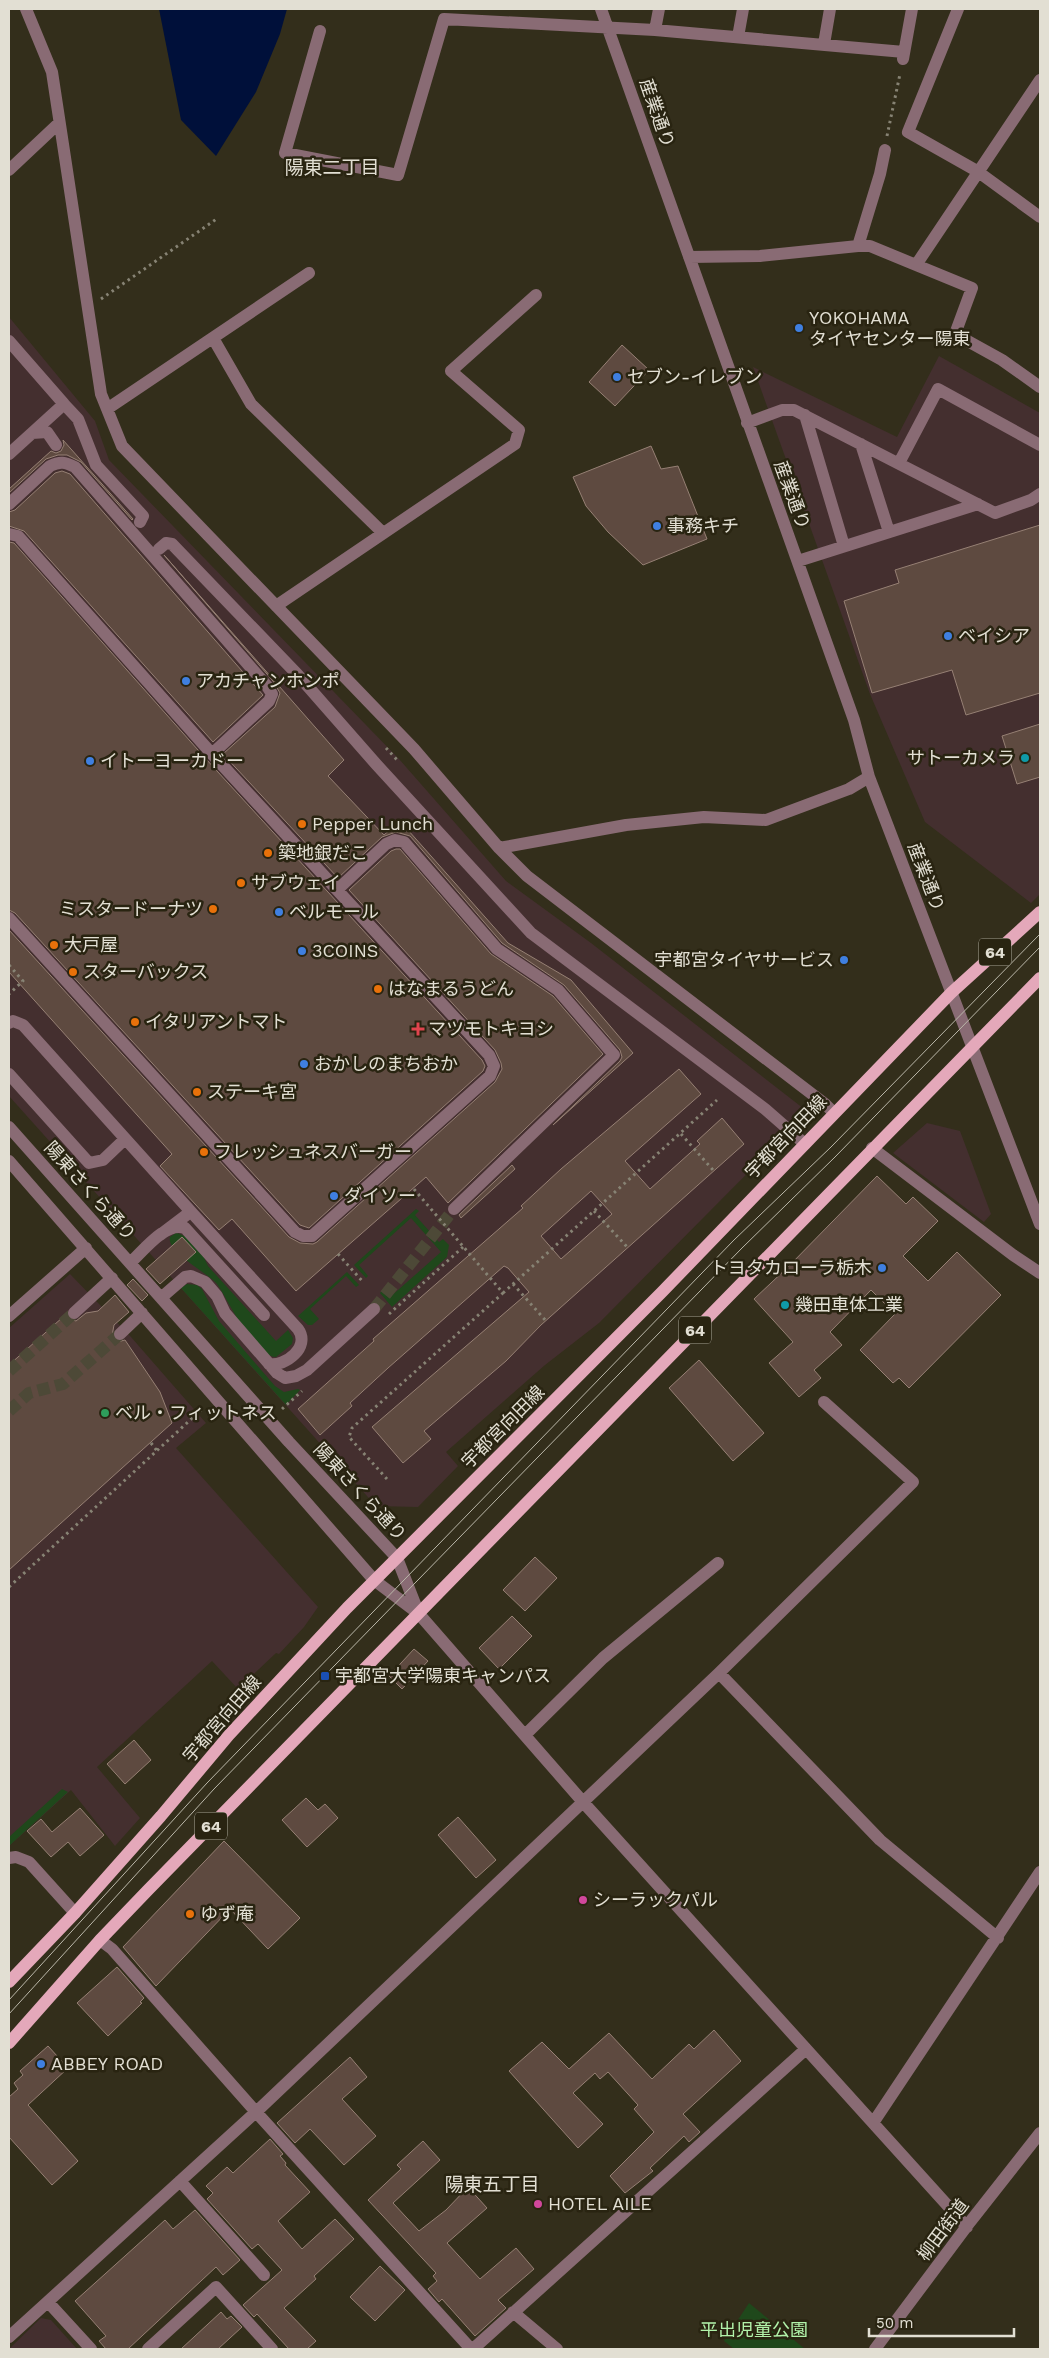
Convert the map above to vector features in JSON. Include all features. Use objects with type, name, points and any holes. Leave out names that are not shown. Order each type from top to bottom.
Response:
[{"type":"main road","name":"宇都宮向田線","points":[[9,1982],[75,1913],[161,1816],[229,1735],[374,1580],[654,1299],[951,993],[1040,912]]},
{"type":"main road","name":"64","points":[[9,2043],[100,1940],[1040,978]]},
{"type":"street","points":[[26,9],[52,72],[101,394],[122,446],[414,749],[499,848],[527,876],[825,1104],[834,1113]]},
{"type":"street","name":"産業通り","points":[[601,9],[854,720],[869,777],[972,1047]]},
{"type":"street","points":[[655,30],[659,9]]},
{"type":"street","points":[[738,37],[743,9]]},
{"type":"street","points":[[824,44],[830,9]]},
{"type":"street","points":[[320,31],[285,153],[398,175],[444,19],[655,30],[824,44],[904,55],[912,9]]},
{"type":"street","points":[[958,9],[908,132],[977,171],[1040,217]]},
{"type":"street","points":[[916,265],[977,171],[1040,80]]},
{"type":"street","points":[[9,170],[59,123]]},
{"type":"street","points":[[858,246],[880,174],[885,150]]},
{"type":"street","points":[[689,257],[760,256],[870,246],[972,288],[954,334],[1002,360],[1040,387]]},
{"type":"street","points":[[107,409],[309,273]]},
{"type":"street","points":[[276,606],[515,444],[520,430],[451,371],[536,295]]},
{"type":"street","points":[[213,338],[251,404],[383,533]]},
{"type":"street","points":[[9,341],[78,419],[96,465],[143,516],[140,522]]},
{"type":"street","points":[[899,463],[938,389],[1040,445]]},
{"type":"street","points":[[9,454],[63,403]]},
{"type":"street","points":[[747,423],[782,410],[794,410],[995,513],[1031,500],[1040,494]]},
{"type":"street","points":[[805,415],[844,546]]},
{"type":"street","points":[[32,433],[47,432],[56,445]]},
{"type":"street","points":[[861,444],[889,532]]},
{"type":"street","points":[[9,504],[50,466],[58,462],[65,462],[75,467],[267,686],[272,694],[269,701],[212,754]]},
{"type":"street","points":[[798,561],[978,504]]},
{"type":"street","points":[[9,534],[18,536],[212,754],[489,1055],[494,1066],[490,1076],[312,1236],[303,1236],[295,1232],[9,918]]},
{"type":"street","points":[[159,549],[166,543],[172,544],[297,674],[376,764],[531,933],[765,1109],[805,1144]]},
{"type":"street","points":[[499,848],[626,825],[704,817],[766,820],[849,789],[869,777]]},
{"type":"street","points":[[337,890],[386,844],[395,840],[404,842],[497,949],[558,990],[614,1055],[454,1209]]},
{"type":"street","points":[[9,1022],[13,1021],[23,1025],[126,1139],[187,1211],[302,1335],[302,1343],[284,1363],[277,1365],[268,1364]]},
{"type":"street","points":[[972,1047],[1040,1224]]},
{"type":"street","points":[[9,1074],[89,1163],[103,1160],[126,1139]]},
{"type":"street","name":"陽東さくら通り","points":[[9,1127],[289,1442],[397,1558],[419,1614]]},
{"type":"street","points":[[872,1148],[1013,1255],[1040,1273]]},
{"type":"street","points":[[9,1161],[142,1312],[267,1460],[374,1580],[419,1614],[583,1802],[966,2227]]},
{"type":"street","points":[[131,1262],[187,1211]]},
{"type":"street","points":[[160,1235],[179,1226],[185,1228],[264,1315]]},
{"type":"street","points":[[9,1316],[86,1248]]},
{"type":"street","points":[[162,1297],[184,1277],[191,1276],[205,1282],[216,1296],[225,1313],[268,1364],[285,1378],[296,1376],[318,1361],[374,1309]]},
{"type":"street","points":[[74,1313],[112,1278]]},
{"type":"street","points":[[120,1334],[142,1312]]},
{"type":"street","points":[[9,2338],[256,2112],[719,1673],[914,1482],[824,1402]]},
{"type":"street","points":[[525,1735],[603,1658],[718,1563]]},
{"type":"street","points":[[719,1673],[880,1840],[998,1938]]},
{"type":"street","points":[[9,1858],[16,1857],[29,1862],[75,1913]]},
{"type":"street","points":[[873,2123],[998,1938],[1040,1872]]},
{"type":"street","points":[[100,1940],[112,1949],[256,2112],[472,2349],[806,2049]]},
{"type":"street","name":"柳田街道","points":[[875,2349],[966,2227],[1040,2133]]},
{"type":"street","points":[[180,2181],[264,2275]]},
{"type":"street","points":[[148,2349],[216,2287],[272,2349]]},
{"type":"street","points":[[48,2302],[91,2349]]},
{"type":"street","points":[[513,2312],[557,2349]]},
{"type":"path","points":[[885,150],[904,55]]},
{"type":"path","points":[[87,307],[112,293],[218,218]]},
{"type":"path","points":[[9,965],[23,981],[9,994]]},
{"type":"path","points":[[387,1479],[349,1437],[352,1428],[717,1100]]},
{"type":"path","points":[[681,1134],[713,1170]]},
{"type":"path","points":[[413,1188],[503,1293]]},
{"type":"path","points":[[594,1211],[628,1248]]},
{"type":"path","points":[[338,1254],[364,1283]]},
{"type":"path","points":[[513,1284],[547,1322]]},
{"type":"path","points":[[9,1586],[201,1410]]},
{"type":"path","points":[[150,1443],[157,1451]]},
{"type":"shaded area","name":"ベルモール","points":[[9,317],[95,421],[109,460],[399,759],[506,881],[591,943],[808,1112],[599,1323],[545,1365],[446,1452],[458,1466],[418,1507],[376,1506],[9,1096]]},
{"type":"shaded area","points":[[939,356],[1040,413],[1040,894],[1031,903],[925,822],[870,694],[753,367],[897,437]]},
{"type":"shaded area","points":[[927,1123],[960,1131],[991,1214],[984,1222],[893,1153]]},
{"type":"shaded area","points":[[70,1274],[131,1337],[206,1423],[176,1448],[318,1607],[304,1627],[279,1654],[276,1653],[238,1689],[212,1661],[97,1767],[140,1818],[115,1846],[71,1790],[9,1846],[9,1328]]},
{"type":"shaded area","points":[[41,2318],[51,2320],[77,2349],[9,2349]]},
{"type":"green space","points":[[416,1209],[419,1211],[415,1215],[439,1242],[443,1239],[449,1245],[447,1257],[392,1307],[380,1293],[382,1291],[389,1298],[441,1252],[411,1218],[359,1265],[368,1276],[366,1278],[354,1265]]},
{"type":"green space","points":[[176,1233],[186,1237],[195,1245],[208,1266],[276,1341],[288,1330],[293,1338],[292,1344],[276,1357],[267,1354],[259,1348],[242,1326],[217,1284],[174,1249],[170,1237]]},
{"type":"green space","points":[[347,1272],[359,1285],[356,1287],[346,1276],[310,1309],[319,1319],[312,1325],[308,1325],[298,1316]]},
{"type":"green space","points":[[187,1284],[197,1285],[202,1289],[219,1321],[275,1386],[284,1392],[300,1390],[286,1405],[181,1288]]},
{"type":"green space","points":[[62,1789],[68,1792],[9,1846],[9,1837]]},
{"type":"green space","name":"平出児童公園","points":[[749,2303],[805,2349],[734,2349],[724,2341]]},
{"type":"water","points":[[159,9],[287,9],[280,34],[256,92],[216,156],[181,120]]},
{"type":"building","points":[[622,345],[649,370],[615,406],[589,382]]},
{"type":"building","points":[[63,440],[132,520],[81,462],[67,455],[58,455],[46,459],[9,493],[9,489],[51,451],[56,453],[61,451],[64,445]]},
{"type":"building","points":[[651,446],[661,469],[678,466],[707,539],[643,565],[608,532],[586,506],[573,477]]},
{"type":"building","points":[[62,471],[70,474],[263,695],[213,742],[24,531],[9,526],[9,512],[15,510],[55,473]]},
{"type":"building","name":"ベイシア","points":[[1040,525],[1040,693],[966,715],[952,670],[872,693],[844,601],[899,583],[895,570]]},
{"type":"building","points":[[9,542],[14,543],[206,759],[482,1060],[485,1066],[483,1071],[309,1228],[300,1225],[15,913],[9,910]]},
{"type":"building","points":[[164,555],[344,760],[328,776],[384,835],[400,821],[508,943],[571,980],[633,1053],[553,1125],[620,1061],[622,1057],[620,1050],[564,985],[502,943],[410,836],[396,832],[382,837],[338,878],[223,754],[275,707],[280,693],[273,681]]},
{"type":"building","name":"サトーカメラ","points":[[1040,724],[1040,777],[1017,784],[1002,736]]},
{"type":"building","points":[[400,849],[491,954],[553,996],[603,1054],[448,1203],[426,1177],[296,1291],[232,1219],[219,1230],[160,1166],[172,1154],[9,972],[9,930],[289,1237],[300,1243],[313,1244],[495,1082],[502,1069],[495,1050],[349,890],[391,851]]},
{"type":"building","points":[[679,1069],[701,1094],[625,1161],[650,1189],[700,1144],[697,1141],[722,1118],[744,1144],[541,1325],[506,1361],[424,1431],[431,1439],[403,1463],[372,1427],[529,1292],[508,1268],[504,1266],[388,1368],[350,1403],[352,1406],[320,1435],[298,1409],[374,1341],[373,1339],[523,1208],[521,1206],[561,1169]],"holes":[[[591,1191],[612,1214],[561,1259],[541,1236]]]},
{"type":"building","points":[[512,1165],[515,1169],[461,1218],[459,1215]]},
{"type":"building","points":[[877,1176],[906,1204],[913,1197],[938,1221],[903,1256],[928,1281],[957,1252],[1001,1295],[909,1388],[899,1378],[893,1383],[860,1350],[895,1314],[871,1290],[830,1332],[842,1345],[814,1370],[821,1378],[799,1397],[769,1363],[793,1342],[754,1299]]},
{"type":"building","points":[[182,1237],[196,1252],[160,1284],[146,1269]]},
{"type":"building","points":[[133,1279],[148,1295],[142,1301],[127,1285]]},
{"type":"building","points":[[115,1295],[129,1312],[114,1325],[112,1336],[117,1342],[125,1340],[160,1392],[172,1423],[9,1570],[9,1365],[63,1317],[76,1321],[86,1313],[98,1311]]},
{"type":"building","points":[[699,1360],[764,1433],[733,1461],[669,1388]]},
{"type":"building","points":[[535,1557],[557,1578],[525,1611],[503,1590]]},
{"type":"building","points":[[512,1616],[532,1636],[499,1669],[479,1648]]},
{"type":"building","points":[[414,1649],[428,1661],[402,1689],[389,1676]]},
{"type":"building","points":[[134,1740],[151,1760],[125,1784],[107,1764]]},
{"type":"building","points":[[306,1798],[318,1810],[325,1804],[338,1818],[307,1847],[282,1820]]},
{"type":"building","points":[[80,1808],[104,1835],[80,1856],[68,1842],[51,1857],[27,1831],[41,1819],[52,1832]]},
{"type":"building","points":[[458,1817],[496,1860],[476,1878],[438,1835]]},
{"type":"building","name":"ゆず庵","points":[[224,1841],[300,1918],[268,1949],[230,1909],[156,1986],[123,1947]]},
{"type":"building","points":[[117,1967],[144,1998],[140,2002],[142,2003],[108,2036],[77,2003]]},
{"type":"building","points":[[714,2030],[741,2061],[683,2114],[700,2132],[689,2142],[684,2136],[650,2168],[653,2171],[625,2193],[610,2176],[654,2132],[634,2109],[638,2105],[608,2072],[600,2079],[595,2073],[573,2093],[603,2124],[578,2148],[509,2071],[542,2042],[569,2069],[609,2033],[652,2079],[689,2044],[694,2049]]},
{"type":"building","points":[[48,2046],[68,2068],[28,2105],[78,2161],[52,2185],[9,2137],[9,2097],[18,2089],[14,2083],[23,2075],[20,2071]]},
{"type":"building","points":[[350,2057],[367,2077],[342,2099],[376,2136],[344,2165],[310,2129],[295,2143],[277,2123]]},
{"type":"building","points":[[270,2139],[283,2154],[280,2156],[286,2163],[285,2165],[310,2192],[278,2221],[302,2249],[335,2219],[354,2239],[314,2276],[316,2279],[284,2308],[316,2341],[307,2349],[289,2349],[257,2314],[254,2317],[243,2305],[282,2270],[258,2244],[252,2249],[207,2199],[213,2193],[206,2186],[227,2167],[233,2173]]},
{"type":"building","points":[[423,2141],[440,2160],[393,2203],[419,2231],[446,2210],[468,2187],[487,2208],[447,2243],[480,2279],[516,2248],[534,2269],[498,2300],[506,2308],[475,2336],[442,2299],[439,2302],[428,2289],[437,2281],[433,2276],[436,2273],[368,2200],[401,2169],[397,2165]]},
{"type":"building","points":[[195,2210],[240,2260],[223,2275],[216,2267],[128,2349],[106,2349],[99,2341],[106,2336],[75,2301],[165,2220],[173,2229]]},
{"type":"building","points":[[380,2266],[405,2290],[375,2321],[350,2297]]},
{"type":"building","points":[[221,2312],[227,2319],[231,2316],[242,2327],[218,2349],[181,2349]]},
{"type":"tunnel","points":[[374,1309],[454,1209]]},
{"type":"tunnel","points":[[9,1371],[74,1313]]},
{"type":"tunnel","points":[[9,1411],[29,1393],[63,1384],[120,1334]]},
{"type":"tram line","points":[[9,2000],[207,1783],[734,1240],[831,1147],[1040,934]]},
{"type":"tram line","points":[[9,2014],[214,1789],[742,1248],[835,1157],[1040,947]]},
{"type":"place","name":"YOKOHAMA タイヤセンター陽東","points":[[799,328]]},
{"type":"place","name":"セブン-イレブン","points":[[617,377]]},
{"type":"place","name":"事務キチ","points":[[657,526]]},
{"type":"place","name":"ベイシア","points":[[948,636]]},
{"type":"place","name":"アカチャンホンポ","points":[[186,681]]},
{"type":"place","name":"サトーカメラ","points":[[1025,758]]},
{"type":"place","name":"イトーヨーカドー","points":[[90,761]]},
{"type":"place","name":"Pepper Lunch","points":[[302,824]]},
{"type":"place","name":"築地銀だこ","points":[[268,853]]},
{"type":"place","name":"サブウェイ","points":[[241,883]]},
{"type":"place","name":"ミスタードーナツ","points":[[213,909]]},
{"type":"place","name":"ベルモール","points":[[279,912]]},
{"type":"place","name":"大戸屋","points":[[54,945]]},
{"type":"place","name":"3COINS","points":[[302,951]]},
{"type":"place","name":"宇都宮タイヤサービス","points":[[844,960]]},
{"type":"place","name":"スターバックス","points":[[73,972]]},
{"type":"place","name":"はなまるうどん","points":[[378,989]]},
{"type":"place","name":"イタリアントマト","points":[[135,1022]]},
{"type":"place","name":"マツモトキヨシ","points":[[418,1029]]},
{"type":"place","name":"おかしのまちおか","points":[[304,1064]]},
{"type":"place","name":"ステーキ宮","points":[[197,1092]]},
{"type":"place","name":"フレッシュネスバーガー","points":[[204,1152]]},
{"type":"place","name":"ダイソー","points":[[334,1196]]},
{"type":"place","name":"トヨタカローラ栃木","points":[[882,1268]]},
{"type":"place","name":"幾田車体工業","points":[[785,1305]]},
{"type":"place","name":"ベル・フィットネス","points":[[105,1413]]},
{"type":"place","name":"宇都宮大学陽東キャンパス","points":[[325,1676]]},
{"type":"place","name":"シーラックパル","points":[[583,1900]]},
{"type":"place","name":"ゆず庵","points":[[190,1914]]},
{"type":"place","name":"ABBEY ROAD","points":[[41,2064]]},
{"type":"place","name":"HOTEL AILE","points":[[538,2204]]},
{"type":"district","name":"陽東二丁目","points":[[332,167]]},
{"type":"district","name":"陽東五丁目","points":[[492,2184]]}]
